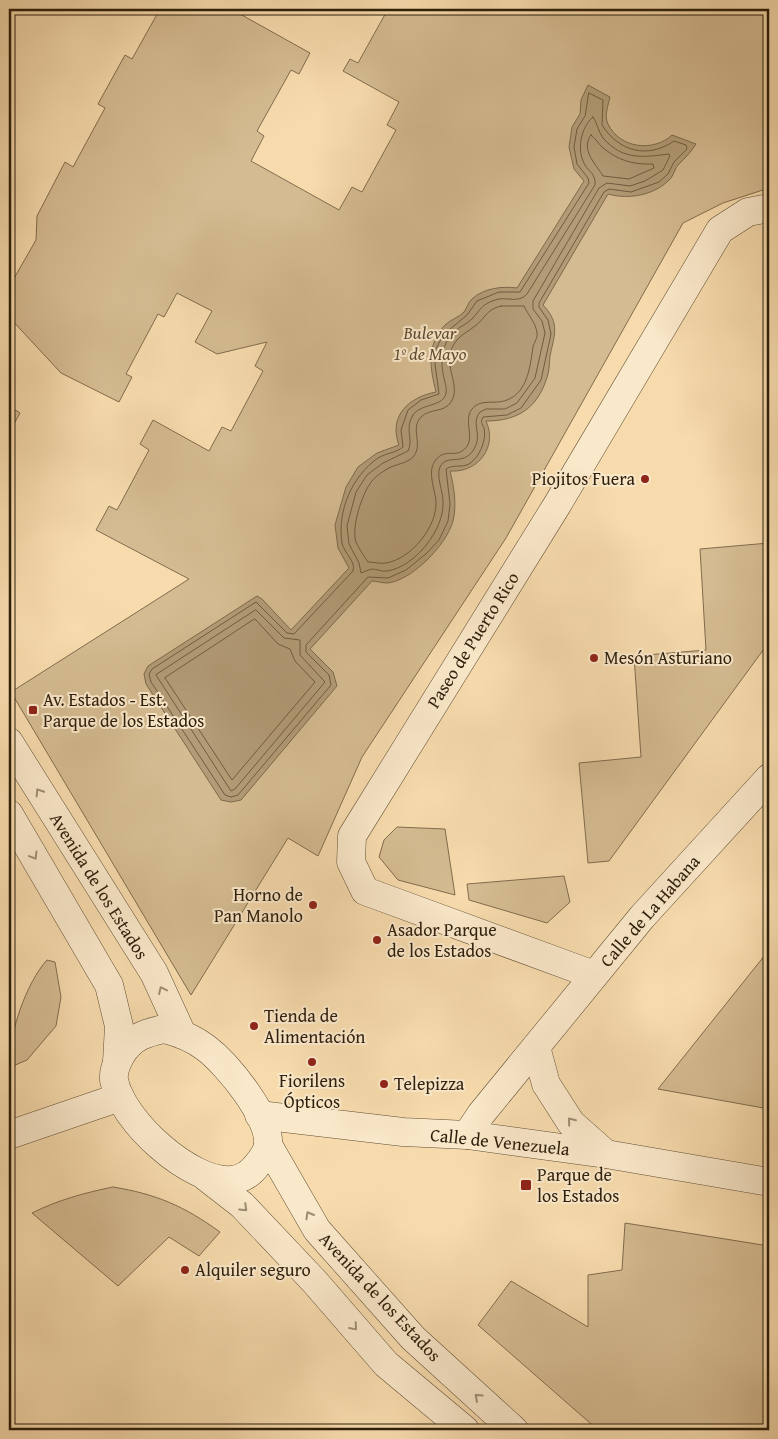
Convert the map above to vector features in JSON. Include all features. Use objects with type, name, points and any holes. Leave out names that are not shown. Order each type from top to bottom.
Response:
[{"type":"street","name":"Paseo de Puerto Rico","points":[[594,975],[365,891],[350,862],[352,836],[557,505],[720,230],[748,212],[769,208]]},
{"type":"street","name":"Avenida de los Estados","points":[[9,742],[154,973],[182,1034]]},
{"type":"street","name":"Calle de La Habana","points":[[468,1135],[482,1114],[536,1046],[642,917],[769,778]]},
{"type":"street","points":[[9,814],[109,985],[119,1026],[117,1062],[113,1078],[120,1098],[133,1118],[175,1159],[206,1177],[242,1205],[314,1281],[386,1364],[465,1430]]},
{"type":"street","points":[[117,1062],[128,1043],[145,1033],[164,1029],[182,1034],[206,1048],[228,1070],[246,1093],[266,1127],[268,1145],[263,1157],[246,1176],[223,1181],[206,1177]]},
{"type":"street","points":[[536,1046],[546,1084],[571,1123],[606,1154]]},
{"type":"street","points":[[9,1135],[120,1098]]},
{"type":"street","name":"Calle de Venezuela","points":[[259,1115],[404,1132],[468,1135],[606,1154],[769,1182]]},
{"type":"street","name":"Avenida de los Estados","points":[[268,1145],[317,1230],[413,1338],[514,1430]]},
{"type":"green space","name":"Bulevar 1º de Mayo","points":[[160,9],[231,9],[310,53],[299,74],[291,70],[257,131],[264,136],[251,161],[339,210],[352,187],[362,192],[396,130],[387,125],[399,102],[343,71],[350,59],[358,63],[388,9],[769,9],[769,188],[723,203],[683,223],[506,538],[362,757],[318,856],[288,838],[191,995],[11,692],[189,579],[96,530],[109,506],[117,510],[149,450],[140,444],[153,420],[209,451],[222,427],[231,431],[263,371],[255,366],[267,342],[217,354],[195,342],[212,311],[177,293],[164,317],[158,314],[126,374],[132,377],[119,402],[61,373],[9,317],[9,287],[36,240],[37,216],[65,162],[73,167],[105,108],[98,104],[125,55],[132,59]]},
{"type":"green space","points":[[9,406],[20,413],[9,433]]},
{"type":"green space","points":[[769,442],[769,523],[764,443]]},
{"type":"green space","points":[[769,543],[769,642],[609,861],[588,863],[579,763],[641,757],[634,656],[706,650],[700,549]]},
{"type":"green space","points":[[397,827],[445,829],[455,895],[398,880],[379,857],[384,840]]},
{"type":"green space","points":[[564,876],[570,902],[547,923],[469,900],[467,884]]},
{"type":"green space","points":[[769,950],[769,1109],[658,1089]]},
{"type":"green space","points":[[47,960],[55,962],[61,997],[56,1026],[27,1060],[13,1066],[9,1065],[15,1024],[20,1010],[32,982]]},
{"type":"green space","points":[[113,1187],[143,1193],[169,1202],[220,1232],[199,1256],[169,1237],[118,1286],[32,1213],[71,1197]]},
{"type":"green space","name":"Parque de los Estados","points":[[625,1223],[769,1246],[769,1430],[598,1430],[478,1325],[511,1281],[588,1327],[588,1275],[622,1270]]},
{"type":"water","points":[[588,85],[610,97],[606,118],[613,132],[621,139],[629,143],[647,146],[656,144],[672,135],[696,144],[677,166],[671,178],[658,189],[633,196],[608,194],[543,305],[551,316],[555,332],[548,374],[539,395],[526,410],[518,415],[486,421],[489,440],[483,457],[469,468],[450,471],[455,509],[453,521],[444,540],[427,560],[407,576],[387,583],[372,581],[310,649],[333,672],[337,686],[241,800],[231,802],[221,800],[146,684],[144,674],[148,666],[257,596],[291,630],[349,568],[338,548],[335,525],[346,487],[358,467],[377,453],[399,445],[396,425],[403,410],[417,398],[436,392],[431,357],[432,349],[439,333],[447,323],[464,312],[469,302],[482,292],[505,287],[517,288],[584,181],[574,169],[569,147],[572,127],[580,114],[581,100]]},
{"type":"place","name":"Piojitos Fuera","points":[[645,479]]},
{"type":"place","name":"Mesón Asturiano","points":[[594,658]]},
{"type":"place","name":"Av. Estados - Est. Parque de los Estados","points":[[33,710]]},
{"type":"place","name":"Horno de Pan Manolo","points":[[313,905]]},
{"type":"place","name":"Asador Parque de los Estados","points":[[377,940]]},
{"type":"place","name":"Tienda de Alimentación","points":[[254,1026]]},
{"type":"place","name":"Fiorilens Ópticos","points":[[312,1062]]},
{"type":"place","name":"Telepizza","points":[[384,1084]]},
{"type":"place","name":"Parque de los Estados","points":[[526,1185]]},
{"type":"place","name":"Alquiler seguro","points":[[185,1270]]}]
